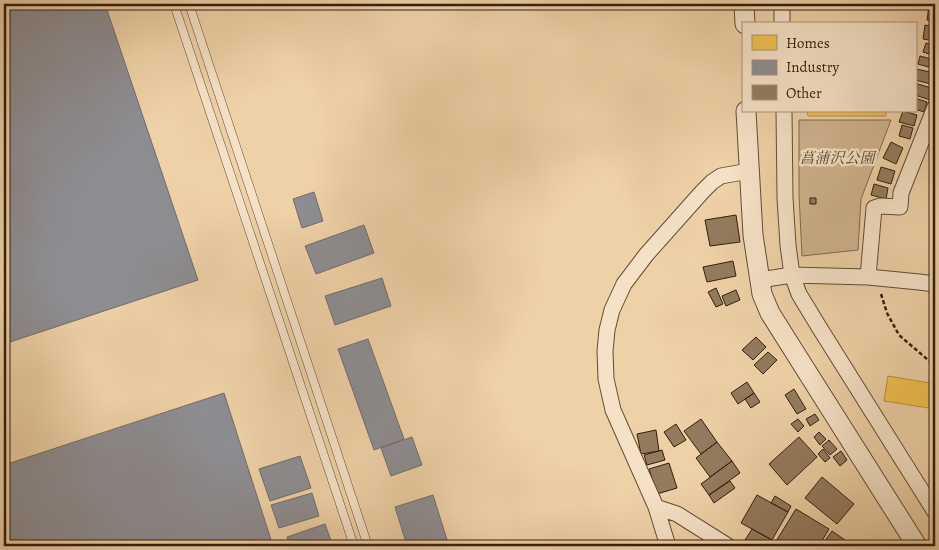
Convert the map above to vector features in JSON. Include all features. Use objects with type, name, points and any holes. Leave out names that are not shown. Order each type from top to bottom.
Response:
[{"type":"street","points":[[744,4],[745,22]]},
{"type":"street","points":[[782,4],[782,22]]},
{"type":"street","points":[[868,277],[874,208],[880,206],[900,207],[901,193],[935,107]]},
{"type":"street","points":[[746,112],[754,235],[762,294],[770,312],[916,546]]},
{"type":"street","points":[[784,112],[785,198],[788,245],[792,275],[799,294],[935,512]]},
{"type":"street","points":[[668,546],[656,507],[613,410],[606,379],[606,330],[612,310],[624,284],[646,255],[702,192],[721,176],[749,171]]},
{"type":"street","points":[[760,280],[792,275],[868,277],[935,284]]},
{"type":"street","points":[[656,507],[677,514],[728,546]]},
{"type":"lane","points":[[174,4],[354,546]]},
{"type":"lane","points":[[190,4],[368,546]]},
{"type":"path","points":[[881,294],[887,313],[899,336],[935,366]]},
{"type":"green space","name":"菖蒲沢公園","points":[[799,120],[891,120],[861,199],[858,250],[802,256],[799,194]]},
{"type":"building: Homes","points":[[807,112],[886,112],[886,116],[808,116]]},
{"type":"building: Homes","points":[[888,376],[935,384],[935,409],[884,401]]},
{"type":"building: Industry","points":[[4,4],[105,4],[198,280],[4,344]]},
{"type":"building: Industry","points":[[314,192],[323,221],[302,228],[293,199]]},
{"type":"building: Industry","points":[[364,225],[374,253],[316,274],[305,246]]},
{"type":"building: Industry","points":[[382,278],[391,306],[335,325],[325,296]]},
{"type":"building: Industry","points":[[368,339],[404,439],[374,450],[338,349]]},
{"type":"building: Industry","points":[[224,393],[273,546],[4,546],[4,465]]},
{"type":"building: Industry","points":[[412,437],[422,465],[391,476],[381,448]]},
{"type":"building: Industry","points":[[300,456],[311,488],[270,501],[259,469]]},
{"type":"building: Industry","points":[[312,493],[319,516],[279,528],[271,505]]},
{"type":"building: Industry","points":[[433,495],[449,546],[407,546],[395,507]]},
{"type":"building: Industry","points":[[325,524],[333,546],[290,546],[287,537]]},
{"type":"building: Other","points":[[929,6],[935,7],[935,21],[927,20]]},
{"type":"building: Other","points":[[925,25],[935,27],[935,41],[923,39]]},
{"type":"building: Other","points":[[926,43],[935,46],[935,56],[923,52]]},
{"type":"building: Other","points":[[920,56],[935,60],[935,69],[918,64]]},
{"type":"building: Other","points":[[916,69],[935,73],[935,85],[916,80]]},
{"type":"building: Other","points":[[916,83],[934,89],[930,100],[916,95]]},
{"type":"building: Other","points":[[916,98],[927,102],[924,112],[916,109]]},
{"type":"building: Other","points":[[903,112],[917,115],[914,126],[899,122]]},
{"type":"building: Other","points":[[902,125],[913,128],[910,139],[899,136]]},
{"type":"building: Other","points":[[891,142],[903,148],[896,164],[883,158]]},
{"type":"building: Other","points":[[881,167],[895,171],[891,184],[877,180]]},
{"type":"building: Other","points":[[874,184],[888,188],[886,199],[871,195]]},
{"type":"building: Other","points":[[810,198],[816,198],[816,204],[810,204]]},
{"type":"building: Other","points":[[736,215],[740,242],[710,246],[705,220]]},
{"type":"building: Other","points":[[733,261],[736,276],[707,282],[703,267]]},
{"type":"building: Other","points":[[716,288],[723,304],[716,307],[708,292]]},
{"type":"building: Other","points":[[736,290],[740,300],[726,306],[722,296]]},
{"type":"building: Other","points":[[756,337],[766,347],[753,360],[742,350]]},
{"type":"building: Other","points":[[768,352],[777,360],[763,374],[754,365]]},
{"type":"building: Other","points":[[747,382],[754,393],[738,404],[731,393]]},
{"type":"building: Other","points":[[794,389],[806,409],[797,414],[785,395]]},
{"type":"building: Other","points":[[754,393],[760,402],[751,408],[745,399]]},
{"type":"building: Other","points":[[815,414],[819,420],[810,426],[806,419]]},
{"type":"building: Other","points":[[701,419],[717,442],[701,454],[684,431]]},
{"type":"building: Other","points":[[798,419],[804,426],[798,432],[791,424]]},
{"type":"building: Other","points":[[676,424],[686,440],[674,447],[664,432]]},
{"type":"building: Other","points":[[656,430],[659,451],[641,454],[637,434]]},
{"type":"building: Other","points":[[819,432],[826,439],[820,445],[814,437]]},
{"type":"building: Other","points":[[799,437],[817,457],[787,485],[769,464]]},
{"type":"building: Other","points":[[829,440],[837,449],[830,455],[822,446]]},
{"type":"building: Other","points":[[717,442],[732,461],[710,477],[696,458]]},
{"type":"building: Other","points":[[823,449],[830,458],[825,462],[818,454]]},
{"type":"building: Other","points":[[662,450],[665,460],[647,465],[644,455]]},
{"type":"building: Other","points":[[841,451],[847,460],[840,466],[833,457]]},
{"type":"building: Other","points":[[732,461],[740,473],[709,495],[701,484]]},
{"type":"building: Other","points":[[669,463],[677,488],[657,494],[649,469]]},
{"type":"building: Other","points":[[822,477],[854,504],[837,524],[805,498]]},
{"type":"building: Other","points":[[730,481],[735,488],[714,503],[709,495]]},
{"type":"building: Other","points":[[757,495],[788,512],[772,540],[741,523]]},
{"type":"building: Other","points":[[775,496],[791,506],[788,512],[771,503]]},
{"type":"building: Other","points":[[796,509],[829,529],[819,546],[780,546],[775,543]]},
{"type":"building: Other","points":[[752,529],[772,540],[768,546],[742,545]]},
{"type":"building: Other","points":[[832,531],[845,540],[841,546],[821,546]]}]
